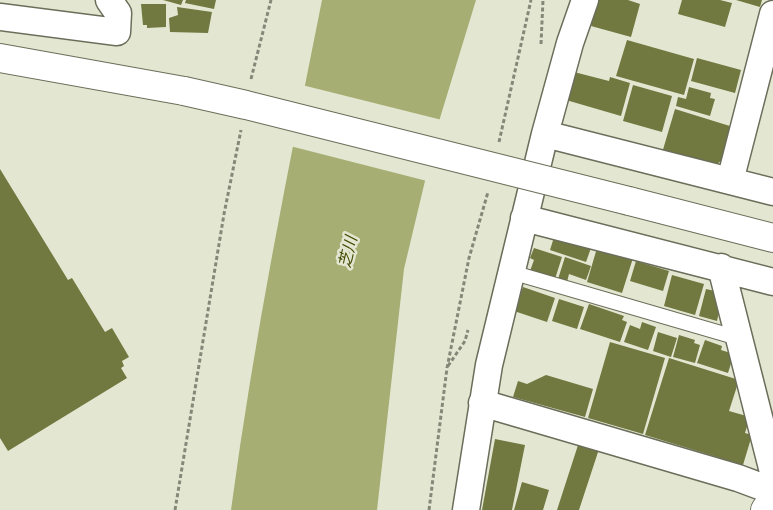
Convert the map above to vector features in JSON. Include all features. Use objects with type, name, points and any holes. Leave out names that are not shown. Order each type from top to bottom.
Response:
[{"type":"street","points":[[466,510],[482,403],[511,272],[545,134],[570,43],[585,0]]},
{"type":"street","points":[[0,17],[118,11]]},
{"type":"street","points":[[730,181],[773,14]]},
{"type":"street","points":[[0,58],[184,91],[246,105],[494,166],[773,238]]},
{"type":"street","points":[[545,134],[773,192]]},
{"type":"street","points":[[524,218],[773,282]]},
{"type":"street","points":[[720,268],[773,472]]},
{"type":"street","points":[[482,403],[738,478],[773,491]]},
{"type":"street","points":[[765,510],[773,499]]},
{"type":"lane","points":[[511,272],[738,338]]},
{"type":"path","points":[[175,510],[224,214],[252,70],[271,0]]},
{"type":"path","points":[[429,510],[447,368],[469,258],[494,166],[531,0]]},
{"type":"water","name":"芝川","points":[[322,0],[476,0],[440,118],[404,269],[377,510],[231,510],[261,318]]},
{"type":"pier","points":[[302,85],[442,120],[427,181],[290,146]]},
{"type":"building","points":[[163,0],[183,0],[181,5]]},
{"type":"building","points":[[186,0],[216,0],[214,9],[185,3]]},
{"type":"building","points":[[598,0],[628,0],[640,4],[631,37],[591,26]]},
{"type":"building","points":[[682,0],[720,0],[732,3],[725,27],[678,14]]},
{"type":"building","points":[[736,0],[762,0],[760,7]]},
{"type":"building","points":[[141,4],[166,4],[166,27],[147,28],[147,25],[143,25]]},
{"type":"building","points":[[177,7],[212,12],[208,33],[170,32],[169,18],[178,15]]},
{"type":"building","points":[[627,40],[694,59],[684,95],[616,76]]},
{"type":"building","points":[[697,58],[741,70],[735,93],[691,81]]},
{"type":"building","points":[[574,72],[609,81],[610,77],[630,83],[621,116],[566,100]]},
{"type":"building","points":[[633,85],[672,96],[662,132],[623,121]]},
{"type":"building","points":[[689,87],[711,93],[710,98],[715,99],[710,116],[676,106],[678,97],[686,99]]},
{"type":"building","points":[[675,109],[733,127],[723,160],[710,168],[662,153]]},
{"type":"building","points":[[0,169],[68,280],[72,278],[105,332],[112,328],[129,357],[122,361],[124,366],[121,368],[127,378],[8,451],[0,438]]},
{"type":"building","points":[[555,234],[592,245],[586,262],[550,250]]},
{"type":"building","points":[[534,248],[562,257],[555,279],[530,271],[534,260],[530,258]]},
{"type":"building","points":[[597,248],[633,258],[622,293],[587,282]]},
{"type":"building","points":[[565,257],[591,266],[586,280],[569,274],[567,282],[558,279]]},
{"type":"building","points":[[636,261],[669,271],[663,291],[630,281]]},
{"type":"building","points":[[672,275],[704,284],[695,315],[664,306]]},
{"type":"building","points":[[523,287],[555,298],[547,322],[514,311]]},
{"type":"building","points":[[706,289],[715,291],[720,307],[717,321],[699,316]]},
{"type":"building","points":[[559,299],[584,307],[577,329],[552,321]]},
{"type":"building","points":[[589,304],[624,316],[622,320],[627,322],[620,342],[580,329]]},
{"type":"building","points":[[642,322],[656,327],[648,350],[624,342],[630,325],[640,329]]},
{"type":"building","points":[[658,332],[677,338],[671,357],[653,351]]},
{"type":"building","points":[[679,335],[695,340],[694,343],[700,345],[695,363],[673,357]]},
{"type":"building","points":[[705,340],[722,346],[721,350],[734,354],[728,373],[697,363]]},
{"type":"building","points":[[610,342],[665,358],[643,434],[588,418]]},
{"type":"building","points":[[669,358],[739,380],[729,411],[750,417],[745,433],[752,435],[743,465],[645,435]]},
{"type":"building","points":[[546,375],[593,389],[585,417],[513,397],[518,381],[527,384]]},
{"type":"building","points":[[495,439],[525,445],[512,510],[482,510]]},
{"type":"building","points":[[579,442],[599,449],[579,510],[557,510]]},
{"type":"building","points":[[522,482],[549,490],[543,510],[514,510]]}]
